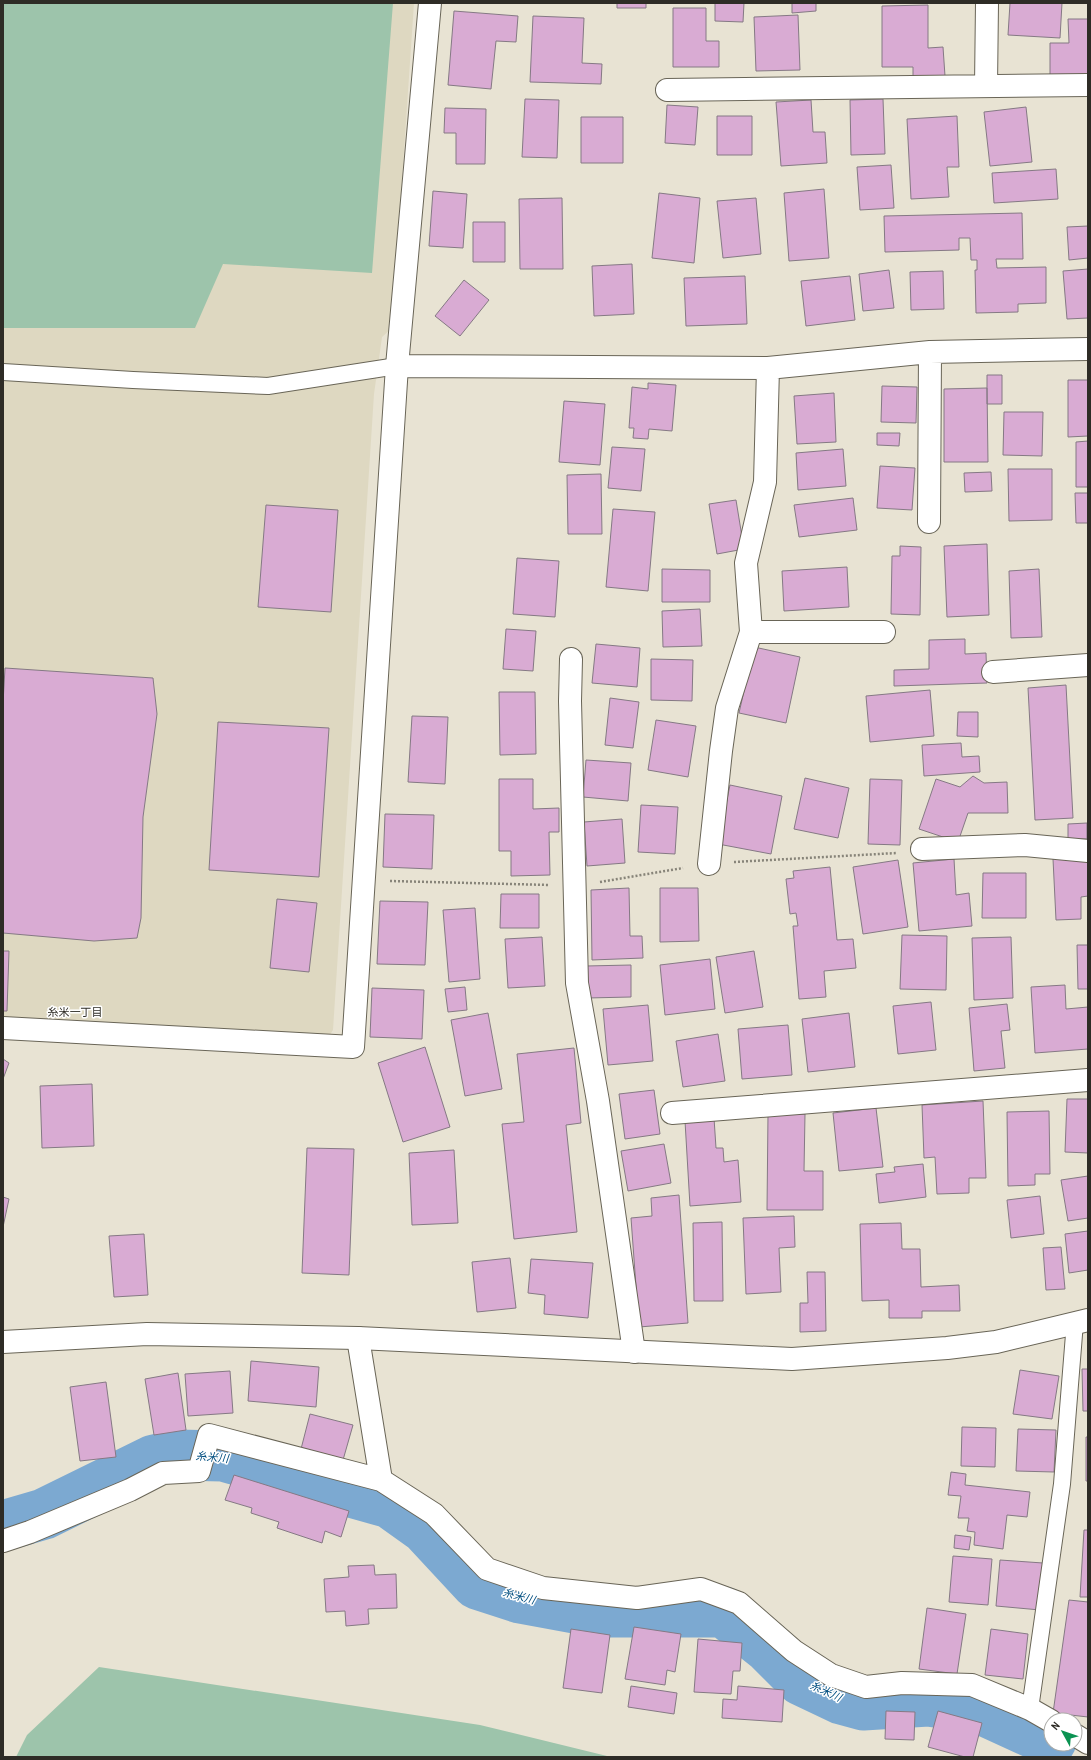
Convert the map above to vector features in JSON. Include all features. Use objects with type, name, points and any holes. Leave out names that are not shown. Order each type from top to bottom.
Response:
[{"type":"street","points":[[3,1028],[353,1047],[397,366],[430,3]]},
{"type":"street","points":[[986,86],[987,3]]},
{"type":"street","points":[[667,90],[1088,85]]},
{"type":"street","points":[[397,366],[768,368],[930,352],[1088,349]]},
{"type":"street","points":[[929,522],[930,352]]},
{"type":"street","points":[[709,864],[727,708],[751,632],[746,564],[765,482],[768,368]]},
{"type":"street","points":[[751,632],[884,632]]},
{"type":"street","points":[[571,659],[570,702],[576,983],[598,1101],[634,1352]]},
{"type":"street","points":[[993,672],[1088,665]]},
{"type":"street","points":[[922,849],[1025,845],[1088,851]]},
{"type":"street","points":[[672,1113],[1088,1080]]},
{"type":"street","points":[[3,1342],[147,1334],[358,1338],[792,1360],[947,1348],[996,1342],[1082,1321]]},
{"type":"street","points":[[358,1338],[381,1480]]},
{"type":"street","points":[[3,1541],[30,1532],[130,1490],[163,1473],[199,1470],[208,1435],[381,1480],[434,1514],[487,1569],[543,1588],[637,1598],[701,1590],[739,1603],[794,1651],[831,1675],[866,1687],[902,1684],[972,1685],[1030,1709],[1043,1716]]},
{"type":"lane","points":[[3,372],[268,386],[397,366]]},
{"type":"lane","points":[[1030,1709],[1062,1484],[1082,1321]]},
{"type":"path","points":[[364,880],[574,886],[709,864],[895,854],[922,849]]},
{"type":"shaded area","points":[[3,3],[414,3],[392,328],[382,337],[374,394],[333,1030],[325,1042],[3,1017]]},
{"type":"green space","points":[[3,3],[393,3],[372,273],[223,264],[195,328],[3,328]]},
{"type":"green space","points":[[99,1667],[480,1725],[607,1756],[626,1757],[16,1757],[27,1735]]},
{"type":"building","points":[[617,3],[646,3],[646,8],[617,8]]},
{"type":"building","points":[[715,3],[744,3],[743,22],[715,21]]},
{"type":"building","points":[[792,3],[816,3],[816,11],[792,13]]},
{"type":"building","points":[[1010,3],[1062,3],[1060,38],[1008,35]]},
{"type":"building","points":[[928,5],[928,48],[943,47],[945,76],[913,78],[913,67],[882,67],[882,6]]},
{"type":"building","points":[[673,8],[706,8],[706,41],[719,41],[719,67],[673,67]]},
{"type":"building","points":[[454,11],[518,16],[516,42],[496,41],[491,89],[448,85]]},
{"type":"building","points":[[798,15],[800,70],[756,71],[754,17]]},
{"type":"building","points":[[533,16],[584,18],[582,63],[602,64],[601,84],[530,82]]},
{"type":"building","points":[[1068,19],[1088,19],[1088,75],[1050,75],[1050,43],[1069,43]]},
{"type":"building","points":[[525,99],[559,100],[557,158],[522,157]]},
{"type":"building","points":[[883,99],[885,154],[851,155],[850,100]]},
{"type":"building","points":[[811,100],[813,132],[825,132],[827,163],[781,166],[776,102]]},
{"type":"building","points":[[667,105],[698,107],[695,145],[665,143]]},
{"type":"building","points":[[1026,107],[1032,162],[990,166],[984,112]]},
{"type":"building","points":[[445,108],[486,109],[485,164],[456,164],[456,133],[444,133]]},
{"type":"building","points":[[717,116],[752,116],[752,155],[717,155]]},
{"type":"building","points":[[957,116],[959,167],[947,167],[949,197],[911,199],[907,119]]},
{"type":"building","points":[[581,117],[623,117],[623,163],[581,163]]},
{"type":"building","points":[[891,165],[894,208],[860,210],[857,167]]},
{"type":"building","points":[[1056,169],[1058,199],[994,203],[992,173]]},
{"type":"building","points":[[824,189],[829,258],[789,261],[784,193]]},
{"type":"building","points":[[433,191],[467,194],[463,248],[429,246]]},
{"type":"building","points":[[659,193],[700,198],[694,263],[652,258]]},
{"type":"building","points":[[562,198],[563,269],[520,269],[519,199]]},
{"type":"building","points":[[756,198],[761,254],[723,258],[717,201]]},
{"type":"building","points":[[1022,213],[1023,259],[996,259],[997,268],[1046,267],[1046,303],[1018,304],[1018,312],[976,313],[975,270],[977,270],[977,260],[971,260],[970,238],[959,238],[959,250],[885,252],[884,216]]},
{"type":"building","points":[[473,222],[505,222],[505,262],[473,262]]},
{"type":"building","points":[[1088,226],[1088,258],[1069,260],[1067,227]]},
{"type":"building","points":[[632,264],[634,314],[594,316],[592,266]]},
{"type":"building","points":[[1088,269],[1088,318],[1067,319],[1063,271]]},
{"type":"building","points":[[889,270],[894,308],[863,311],[859,274]]},
{"type":"building","points":[[943,271],[944,309],[911,310],[910,272]]},
{"type":"building","points":[[745,276],[747,324],[686,326],[684,278]]},
{"type":"building","points":[[850,276],[855,320],[806,326],[801,281]]},
{"type":"building","points":[[464,280],[489,300],[460,336],[435,316]]},
{"type":"building","points":[[987,375],[1002,375],[1002,404],[987,404]]},
{"type":"building","points":[[1068,380],[1088,380],[1088,436],[1068,437]]},
{"type":"building","points":[[648,383],[676,385],[672,431],[649,429],[648,439],[633,438],[634,428],[629,428],[632,387],[648,389]]},
{"type":"building","points":[[882,386],[917,387],[916,423],[881,422]]},
{"type":"building","points":[[987,388],[988,462],[944,462],[944,389]]},
{"type":"building","points":[[834,393],[836,442],[797,444],[794,396]]},
{"type":"building","points":[[564,401],[605,404],[600,465],[559,462]]},
{"type":"building","points":[[1004,412],[1043,412],[1042,456],[1003,455]]},
{"type":"building","points":[[877,433],[900,433],[899,446],[877,445]]},
{"type":"building","points":[[1088,441],[1088,487],[1076,487],[1076,442]]},
{"type":"building","points":[[612,447],[645,449],[641,491],[608,488]]},
{"type":"building","points":[[843,449],[846,486],[798,490],[796,453]]},
{"type":"building","points":[[880,466],[915,468],[912,510],[877,508]]},
{"type":"building","points":[[1008,469],[1052,469],[1052,520],[1009,521]]},
{"type":"building","points":[[991,472],[992,491],[965,492],[964,473]]},
{"type":"building","points":[[601,474],[602,534],[568,534],[567,475]]},
{"type":"building","points":[[1075,493],[1088,493],[1088,523],[1076,523]]},
{"type":"building","points":[[853,498],[857,530],[799,537],[794,505]]},
{"type":"building","points":[[736,500],[744,549],[717,554],[709,504]]},
{"type":"building","points":[[266,505],[338,510],[331,612],[258,607]]},
{"type":"building","points":[[613,509],[655,512],[648,591],[606,587]]},
{"type":"building","points":[[987,544],[989,615],[947,617],[944,546]]},
{"type":"building","points":[[900,546],[921,547],[920,615],[891,614],[892,556],[900,556]]},
{"type":"building","points":[[517,558],[559,561],[555,617],[513,614]]},
{"type":"building","points":[[847,567],[849,607],[784,611],[782,571]]},
{"type":"building","points":[[662,569],[710,570],[710,602],[662,602]]},
{"type":"building","points":[[1039,569],[1042,637],[1011,638],[1009,571]]},
{"type":"building","points":[[700,609],[702,646],[663,647],[662,611]]},
{"type":"building","points":[[506,629],[536,631],[533,671],[503,669]]},
{"type":"building","points":[[965,639],[965,654],[986,653],[987,683],[894,686],[894,670],[929,669],[929,640]]},
{"type":"building","points":[[596,644],[640,648],[637,687],[592,683]]},
{"type":"building","points":[[754,647],[800,657],[786,723],[739,713]]},
{"type":"building","points":[[651,659],[693,660],[692,701],[651,700]]},
{"type":"building","points":[[5,668],[153,678],[157,714],[143,817],[141,918],[137,938],[94,941],[3,933],[3,703]]},
{"type":"building","points":[[1066,685],[1073,818],[1035,820],[1028,688]]},
{"type":"building","points":[[930,690],[934,736],[870,742],[866,696]]},
{"type":"building","points":[[499,692],[535,692],[536,754],[500,755]]},
{"type":"building","points":[[610,698],[639,702],[633,748],[605,745]]},
{"type":"building","points":[[958,712],[978,712],[978,737],[957,736]]},
{"type":"building","points":[[412,716],[448,717],[445,784],[408,782]]},
{"type":"building","points":[[656,720],[696,726],[688,777],[648,770]]},
{"type":"building","points":[[218,722],[329,728],[319,877],[209,870]]},
{"type":"building","points":[[961,743],[962,757],[979,756],[980,772],[924,776],[922,745]]},
{"type":"building","points":[[586,760],[631,763],[628,801],[583,797]]},
{"type":"building","points":[[973,776],[984,783],[1007,782],[1008,813],[968,813],[958,842],[919,829],[936,779],[960,787]]},
{"type":"building","points":[[805,778],[849,788],[838,838],[794,829]]},
{"type":"building","points":[[499,779],[533,779],[533,809],[559,808],[559,832],[549,832],[550,875],[511,876],[511,851],[499,851]]},
{"type":"building","points":[[870,779],[902,780],[900,845],[868,844]]},
{"type":"building","points":[[730,785],[782,796],[771,854],[718,844]]},
{"type":"building","points":[[641,805],[678,807],[675,854],[638,852]]},
{"type":"building","points":[[385,814],[434,815],[432,869],[383,867]]},
{"type":"building","points":[[622,819],[625,863],[587,866],[584,822]]},
{"type":"building","points":[[1087,823],[1087,839],[1068,839],[1068,824]]},
{"type":"building","points":[[1088,858],[1088,896],[1081,897],[1081,919],[1056,920],[1053,859]]},
{"type":"building","points":[[954,859],[956,895],[969,893],[972,926],[919,931],[913,863]]},
{"type":"building","points":[[898,860],[908,927],[863,934],[853,867]]},
{"type":"building","points":[[830,867],[837,940],[853,939],[856,968],[824,971],[826,997],[799,999],[793,926],[798,926],[796,913],[790,914],[786,879],[794,878],[793,871]]},
{"type":"building","points":[[983,873],[1026,873],[1026,918],[982,918]]},
{"type":"building","points":[[629,888],[630,936],[642,936],[643,958],[592,960],[591,890]]},
{"type":"building","points":[[660,888],[698,888],[699,941],[660,942]]},
{"type":"building","points":[[501,894],[539,894],[539,928],[500,928]]},
{"type":"building","points":[[277,899],[317,903],[309,972],[270,968]]},
{"type":"building","points":[[380,901],[428,902],[425,965],[377,964]]},
{"type":"building","points":[[475,908],[480,979],[449,982],[443,910]]},
{"type":"building","points":[[902,935],[947,936],[946,990],[900,989]]},
{"type":"building","points":[[542,937],[545,986],[508,988],[505,939]]},
{"type":"building","points":[[1011,937],[1013,998],[974,1000],[972,938]]},
{"type":"building","points":[[1077,945],[1088,945],[1088,989],[1078,989]]},
{"type":"building","points":[[3,951],[9,951],[7,1011],[3,1011]]},
{"type":"building","points":[[754,951],[763,1007],[725,1013],[716,957]]},
{"type":"building","points":[[710,959],[715,1009],[665,1015],[660,965]]},
{"type":"building","points":[[631,965],[631,997],[587,998],[586,966]]},
{"type":"building","points":[[1065,985],[1066,1009],[1088,1007],[1088,1049],[1035,1053],[1031,987]]},
{"type":"building","points":[[465,987],[467,1010],[448,1012],[445,989]]},
{"type":"building","points":[[372,988],[424,990],[422,1039],[370,1037]]},
{"type":"building","points":[[931,1002],[936,1050],[898,1054],[893,1006]]},
{"type":"building","points":[[1007,1004],[1010,1030],[1001,1031],[1005,1068],[974,1071],[969,1008]]},
{"type":"building","points":[[648,1005],[653,1061],[608,1065],[603,1009]]},
{"type":"building","points":[[488,1013],[502,1089],[465,1096],[451,1020]]},
{"type":"building","points":[[849,1013],[855,1067],[808,1072],[802,1019]]},
{"type":"building","points":[[788,1025],[792,1075],[742,1079],[738,1029]]},
{"type":"building","points":[[718,1034],[725,1081],[683,1087],[676,1041]]},
{"type":"building","points":[[425,1047],[450,1127],[403,1142],[378,1063]]},
{"type":"building","points":[[574,1048],[581,1123],[566,1125],[577,1232],[514,1239],[502,1124],[524,1122],[517,1054]]},
{"type":"building","points":[[3,1059],[9,1063],[3,1079]]},
{"type":"building","points":[[92,1084],[94,1146],[42,1148],[40,1086]]},
{"type":"building","points":[[654,1090],[660,1134],[625,1139],[619,1094]]},
{"type":"building","points":[[1067,1099],[1088,1099],[1088,1153],[1065,1152]]},
{"type":"building","points":[[983,1101],[986,1178],[969,1178],[969,1193],[937,1194],[935,1157],[924,1158],[922,1105]]},
{"type":"building","points":[[876,1108],[883,1167],[839,1171],[833,1113]]},
{"type":"building","points":[[1049,1111],[1050,1174],[1035,1174],[1035,1185],[1008,1186],[1007,1112]]},
{"type":"building","points":[[768,1114],[805,1114],[804,1171],[823,1171],[823,1210],[767,1210]]},
{"type":"building","points":[[714,1118],[716,1148],[723,1148],[724,1162],[738,1160],[741,1202],[690,1206],[685,1121]]},
{"type":"building","points":[[664,1144],[671,1183],[628,1191],[621,1151]]},
{"type":"building","points":[[307,1148],[354,1149],[349,1275],[302,1273]]},
{"type":"building","points":[[454,1150],[458,1223],[412,1225],[409,1153]]},
{"type":"building","points":[[923,1164],[926,1197],[879,1203],[876,1174],[895,1172],[894,1167]]},
{"type":"building","points":[[1088,1176],[1088,1218],[1068,1221],[1061,1180]]},
{"type":"building","points":[[679,1195],[688,1323],[639,1327],[631,1218],[652,1216],[651,1198]]},
{"type":"building","points":[[1040,1196],[1044,1234],[1011,1238],[1007,1200]]},
{"type":"building","points":[[3,1197],[9,1199],[3,1227]]},
{"type":"building","points":[[794,1216],[795,1247],[779,1248],[781,1292],[746,1294],[743,1218]]},
{"type":"building","points":[[722,1222],[723,1301],[694,1301],[693,1223]]},
{"type":"building","points":[[901,1223],[902,1249],[920,1249],[921,1287],[959,1285],[960,1311],[922,1311],[922,1318],[889,1318],[889,1300],[862,1301],[860,1224]]},
{"type":"building","points":[[1088,1231],[1088,1270],[1069,1273],[1065,1234]]},
{"type":"building","points":[[144,1234],[148,1295],[114,1297],[109,1236]]},
{"type":"building","points":[[1061,1247],[1065,1289],[1046,1290],[1043,1248]]},
{"type":"building","points":[[510,1258],[516,1308],[477,1312],[472,1262]]},
{"type":"building","points":[[531,1259],[593,1263],[588,1318],[544,1314],[545,1295],[528,1293]]},
{"type":"building","points":[[807,1272],[825,1272],[826,1331],[800,1332],[800,1303],[808,1303]]},
{"type":"building","points":[[251,1361],[319,1367],[316,1407],[248,1401]]},
{"type":"building","points":[[1082,1369],[1088,1369],[1088,1411],[1083,1411]]},
{"type":"building","points":[[1020,1370],[1059,1376],[1052,1419],[1013,1414]]},
{"type":"building","points":[[230,1371],[233,1413],[188,1416],[185,1374]]},
{"type":"building","points":[[178,1373],[186,1430],[154,1435],[145,1379]]},
{"type":"building","points":[[106,1382],[116,1457],[80,1461],[70,1387]]},
{"type":"building","points":[[310,1414],[353,1425],[343,1460],[301,1449]]},
{"type":"building","points":[[962,1427],[996,1428],[995,1467],[961,1466]]},
{"type":"building","points":[[1018,1429],[1056,1430],[1054,1472],[1016,1471]]},
{"type":"building","points":[[1086,1437],[1088,1437],[1088,1481],[1086,1481]]},
{"type":"building","points":[[951,1472],[966,1474],[965,1485],[1030,1492],[1027,1517],[1007,1515],[1003,1549],[974,1545],[975,1532],[967,1531],[969,1518],[958,1518],[961,1496],[948,1495]]},
{"type":"building","points":[[234,1475],[349,1511],[341,1537],[325,1531],[322,1543],[277,1528],[279,1522],[251,1513],[252,1508],[225,1500]]},
{"type":"building","points":[[1084,1530],[1088,1530],[1088,1597],[1080,1597]]},
{"type":"building","points":[[955,1535],[971,1537],[969,1550],[954,1548]]},
{"type":"building","points":[[953,1556],[992,1559],[988,1605],[949,1602]]},
{"type":"building","points":[[1000,1560],[1043,1563],[1040,1610],[996,1606]]},
{"type":"building","points":[[374,1565],[375,1575],[396,1574],[397,1608],[368,1609],[369,1624],[346,1626],[345,1611],[326,1612],[324,1579],[349,1577],[348,1566]]},
{"type":"building","points":[[1069,1600],[1088,1602],[1088,1717],[1083,1716],[1083,1712],[1053,1712]]},
{"type":"building","points":[[927,1608],[966,1614],[957,1674],[919,1669]]},
{"type":"building","points":[[634,1627],[681,1634],[675,1672],[667,1670],[665,1685],[625,1679]]},
{"type":"building","points":[[571,1629],[610,1635],[602,1693],[563,1688]]},
{"type":"building","points":[[991,1629],[1028,1634],[1023,1679],[985,1675]]},
{"type":"building","points":[[698,1639],[742,1643],[740,1671],[733,1671],[731,1694],[694,1692]]},
{"type":"building","points":[[631,1686],[677,1693],[674,1714],[628,1707]]},
{"type":"building","points":[[738,1686],[784,1690],[782,1722],[722,1718],[723,1699],[737,1700]]},
{"type":"building","points":[[886,1711],[915,1712],[914,1740],[885,1739]]},
{"type":"building","points":[[938,1711],[982,1723],[973,1757],[965,1757],[928,1747]]},
{"type":"waterway","name":"糸米川","points":[[3,1526],[44,1514],[154,1460],[176,1455],[223,1456],[390,1503],[425,1528],[477,1584],[520,1598],[596,1612],[724,1612],[768,1647],[801,1680],[841,1699],[863,1705],[928,1701],[979,1708],[1043,1737]]},
{"type":"district","name":"糸米一丁目","points":[[75,1012]]}]
